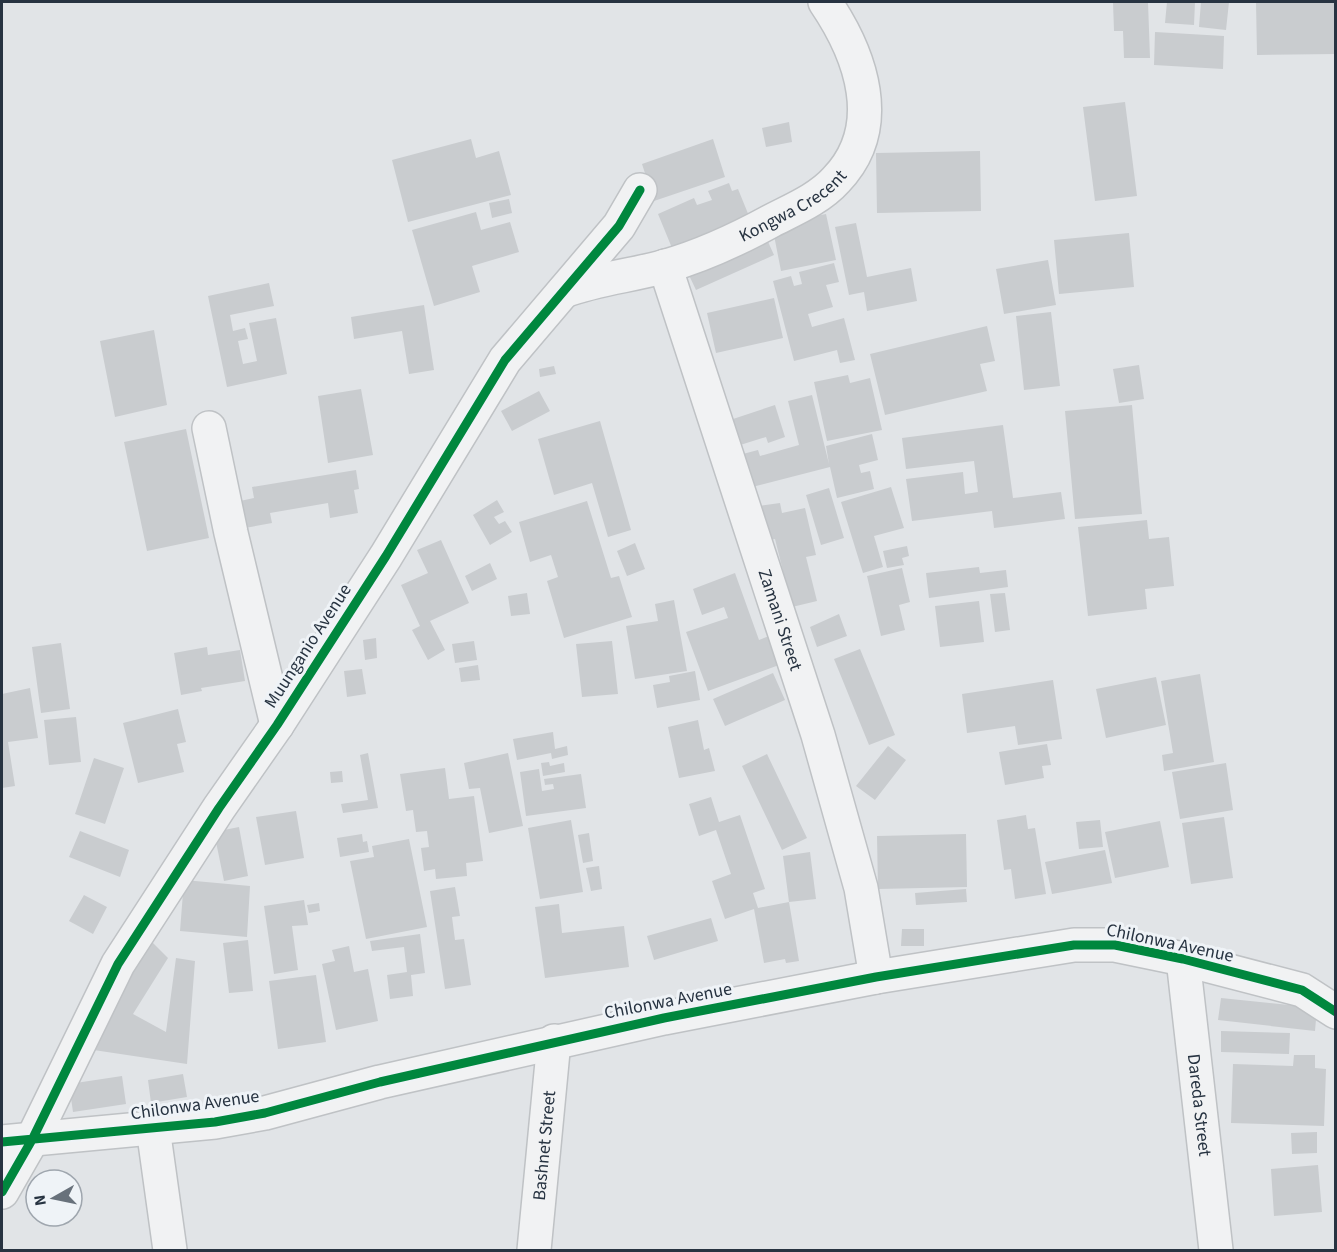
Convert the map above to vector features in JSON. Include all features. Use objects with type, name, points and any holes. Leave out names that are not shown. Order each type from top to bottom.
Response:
[{"type":"street","name":"Kongwa Crecent","points":[[564,291],[596,279],[665,266],[760,227],[808,201],[835,182],[853,160],[864,128],[866,102],[856,56],[843,28],[825,2]]},
{"type":"street","name":"Muunganio Avenue","points":[[2,1192],[17,1140],[118,964],[386,556],[505,360],[619,226],[640,190]]},
{"type":"street","name":"Zamani Street","points":[[665,266],[818,735],[861,888],[876,977]]},
{"type":"street","points":[[210,428],[231,532],[277,725]]},
{"type":"street","name":"Chilonwa Avenue","points":[[17,1140],[215,1122],[265,1113],[554,1041],[876,977],[1074,945],[1115,945],[1183,959],[1302,990],[1335,1012]]},
{"type":"street","name":"Dareda Street","points":[[1183,959],[1216,1251]]},
{"type":"street","name":"Bashnet Street","points":[[534,1251],[554,1041]]},
{"type":"street","points":[[153,1128],[170,1251]]},
{"type":"building","points":[[1113,2],[1148,2],[1150,58],[1124,58],[1123,31],[1114,31]]},
{"type":"building","points":[[1167,2],[1195,2],[1194,25],[1165,23]]},
{"type":"building","points":[[1201,2],[1229,2],[1226,30],[1199,27]]},
{"type":"building","points":[[1256,2],[1336,2],[1336,54],[1257,55]]},
{"type":"building","points":[[1155,32],[1224,36],[1223,69],[1154,65]]},
{"type":"building","points":[[1125,102],[1137,196],[1095,201],[1083,107]]},
{"type":"building","points":[[789,122],[792,142],[766,147],[762,128]]},
{"type":"building","points":[[471,139],[476,158],[499,151],[511,195],[408,222],[392,160]]},
{"type":"building","points":[[713,139],[725,177],[654,201],[642,164]]},
{"type":"building","points":[[980,151],[981,211],[877,213],[876,153]]},
{"type":"building","points":[[729,183],[732,191],[738,189],[749,216],[672,248],[658,214],[694,198],[697,205],[712,200],[708,191]]},
{"type":"building","points":[[509,199],[512,213],[492,218],[489,203]]},
{"type":"building","points":[[476,212],[481,230],[510,222],[519,252],[472,266],[480,292],[434,306],[412,230]]},
{"type":"building","points":[[826,214],[836,260],[781,271],[772,225]]},
{"type":"building","points":[[856,223],[867,277],[911,268],[917,301],[867,311],[864,292],[849,295],[835,227]]},
{"type":"building","points":[[1129,233],[1134,287],[1059,294],[1054,240]]},
{"type":"building","points":[[765,235],[774,255],[696,290],[687,271]]},
{"type":"building","points":[[1048,260],[1056,305],[1004,314],[996,269]]},
{"type":"building","points":[[834,263],[839,282],[826,285],[833,307],[808,314],[812,327],[844,318],[855,360],[840,363],[837,350],[794,361],[773,281],[791,276],[794,286],[802,284],[799,272]]},
{"type":"building","points":[[269,283],[274,306],[230,315],[233,331],[245,328],[248,339],[238,341],[243,364],[257,361],[249,323],[276,318],[287,374],[227,387],[208,296]]},
{"type":"building","points":[[774,298],[783,338],[716,353],[707,313]]},
{"type":"building","points":[[424,305],[434,370],[409,374],[402,331],[354,339],[351,317]]},
{"type":"building","points":[[1051,312],[1060,386],[1024,390],[1016,316]]},
{"type":"building","points":[[987,326],[995,361],[980,364],[987,391],[885,415],[870,354]]},
{"type":"building","points":[[154,330],[167,405],[115,417],[100,341]]},
{"type":"building","points":[[1139,365],[1144,399],[1119,403],[1113,369]]},
{"type":"building","points":[[554,366],[556,374],[540,377],[539,369]]},
{"type":"building","points":[[848,375],[850,383],[870,378],[882,430],[827,441],[814,382]]},
{"type":"building","points":[[361,389],[373,455],[328,463],[318,396]]},
{"type":"building","points":[[539,391],[550,411],[512,431],[501,411]]},
{"type":"building","points":[[812,395],[829,464],[826,446],[872,434],[878,460],[859,465],[861,473],[870,471],[874,489],[837,498],[830,467],[748,488],[739,455],[758,450],[760,456],[799,445],[788,401]]},
{"type":"building","points":[[775,405],[785,437],[768,443],[766,437],[737,446],[730,420]]},
{"type":"building","points":[[1132,405],[1142,514],[1075,519],[1065,411]]},
{"type":"building","points":[[600,421],[631,530],[608,537],[592,483],[554,495],[538,439]]},
{"type":"building","points":[[1003,425],[1013,498],[1061,492],[1065,519],[994,528],[992,511],[912,521],[906,479],[963,472],[965,494],[978,492],[974,461],[906,469],[902,438]]},
{"type":"building","points":[[186,429],[209,538],[147,551],[124,442]]},
{"type":"building","points":[[356,470],[359,489],[354,490],[358,513],[330,518],[328,503],[270,513],[272,523],[245,528],[240,501],[254,498],[252,487]]},
{"type":"building","points":[[891,487],[904,528],[874,536],[883,567],[863,573],[841,502]]},
{"type":"building","points":[[829,488],[844,538],[821,545],[806,495]]},
{"type":"building","points":[[497,500],[504,512],[494,517],[499,524],[505,521],[512,532],[490,545],[473,515]]},
{"type":"building","points":[[587,501],[611,578],[619,576],[632,617],[564,638],[547,581],[558,577],[551,555],[530,562],[519,522]]},
{"type":"building","points":[[780,503],[782,513],[805,508],[816,555],[806,557],[817,601],[792,607],[775,539],[766,541],[759,506]]},
{"type":"building","points":[[1147,520],[1149,539],[1169,537],[1174,586],[1145,589],[1147,609],[1088,616],[1078,527]]},
{"type":"building","points":[[441,540],[469,603],[430,621],[445,650],[428,660],[412,630],[420,626],[401,585],[428,573],[417,550]]},
{"type":"building","points":[[635,543],[645,569],[627,576],[617,551]]},
{"type":"building","points":[[907,546],[909,556],[902,558],[904,565],[887,568],[883,551]]},
{"type":"building","points":[[490,563],[497,579],[472,591],[465,576]]},
{"type":"building","points":[[979,567],[980,573],[1006,570],[1008,587],[929,598],[926,573]]},
{"type":"building","points":[[902,568],[910,602],[899,605],[905,630],[881,636],[867,576]]},
{"type":"building","points":[[735,573],[759,640],[769,636],[779,665],[708,691],[686,632],[728,618],[724,607],[702,615],[693,589]]},
{"type":"building","points":[[527,593],[530,614],[511,616],[508,596]]},
{"type":"building","points":[[1005,593],[1010,630],[995,632],[990,594]]},
{"type":"building","points":[[674,600],[687,671],[635,679],[626,626],[658,621],[655,604]]},
{"type":"building","points":[[979,601],[984,642],[940,647],[935,606]]},
{"type":"building","points":[[839,614],[847,636],[817,647],[810,627]]},
{"type":"building","points":[[376,638],[377,658],[365,660],[363,640]]},
{"type":"building","points":[[474,641],[477,660],[455,663],[452,644]]},
{"type":"building","points":[[612,641],[618,694],[582,697],[576,644]]},
{"type":"building","points":[[61,643],[70,709],[41,713],[32,647]]},
{"type":"building","points":[[207,647],[208,655],[240,650],[245,681],[201,688],[202,691],[181,695],[174,653]]},
{"type":"building","points":[[860,649],[895,735],[869,745],[834,659]]},
{"type":"building","points":[[478,665],[480,680],[461,682],[459,668]]},
{"type":"building","points":[[362,669],[366,694],[347,697],[344,671]]},
{"type":"building","points":[[695,671],[700,700],[657,708],[653,685],[670,682],[669,676]]},
{"type":"building","points":[[773,673],[785,700],[725,726],[713,699]]},
{"type":"building","points":[[1200,674],[1214,762],[1164,771],[1162,755],[1173,753],[1161,681]]},
{"type":"building","points":[[1156,677],[1166,725],[1106,738],[1096,689]]},
{"type":"building","points":[[1053,680],[1062,739],[1018,745],[1015,726],[967,733],[962,694]]},
{"type":"building","points":[[30,688],[38,738],[8,742],[15,786],[2,788],[2,694]]},
{"type":"building","points":[[178,709],[186,742],[177,744],[184,772],[138,783],[123,723]]},
{"type":"building","points":[[76,717],[81,762],[49,765],[44,720]]},
{"type":"building","points":[[698,720],[704,750],[709,748],[715,771],[679,778],[668,727]]},
{"type":"building","points":[[553,732],[555,749],[567,746],[568,755],[552,759],[551,753],[517,760],[513,739]]},
{"type":"building","points":[[1047,744],[1051,765],[1042,766],[1044,778],[1005,785],[999,752]]},
{"type":"building","points":[[888,746],[906,760],[875,800],[856,786]]},
{"type":"building","points":[[368,753],[378,808],[343,813],[341,804],[368,800],[360,755]]},
{"type":"building","points":[[508,753],[523,826],[489,833],[480,788],[469,789],[464,763]]},
{"type":"building","points":[[767,754],[807,838],[782,850],[742,766]]},
{"type":"building","points":[[94,758],[124,768],[105,824],[75,814]]},
{"type":"building","points":[[549,762],[550,766],[564,763],[565,772],[543,776],[541,763]]},
{"type":"building","points":[[1226,763],[1233,810],[1180,819],[1172,772]]},
{"type":"building","points":[[445,768],[449,799],[474,796],[483,861],[466,863],[467,876],[436,879],[435,869],[424,871],[421,848],[429,847],[427,831],[416,832],[413,810],[406,811],[400,774]]},
{"type":"building","points":[[539,769],[542,791],[554,789],[553,784],[545,785],[544,779],[581,774],[586,808],[526,816],[520,772]]},
{"type":"building","points":[[342,771],[343,782],[331,783],[330,772]]},
{"type":"building","points":[[711,797],[719,822],[740,815],[765,889],[753,893],[758,908],[789,902],[799,961],[786,963],[785,959],[764,963],[754,909],[725,919],[712,881],[731,874],[716,830],[699,836],[689,804]]},
{"type":"building","points":[[296,811],[304,858],[265,865],[256,817]]},
{"type":"building","points":[[1026,815],[1028,829],[1035,828],[1046,894],[1015,899],[1011,869],[1004,870],[997,820]]},
{"type":"building","points":[[1224,817],[1233,878],[1191,884],[1182,823]]},
{"type":"building","points":[[571,820],[583,892],[540,899],[528,828]]},
{"type":"building","points":[[1100,820],[1103,847],[1079,849],[1076,822]]},
{"type":"building","points":[[1160,821],[1169,867],[1115,878],[1105,832]]},
{"type":"building","points":[[239,827],[248,876],[224,881],[214,832]]},
{"type":"building","points":[[80,831],[129,850],[120,877],[69,857]]},
{"type":"building","points":[[589,833],[593,861],[583,863],[578,835]]},
{"type":"building","points":[[362,834],[363,842],[367,841],[369,852],[340,857],[337,838]]},
{"type":"building","points":[[966,834],[967,887],[878,889],[877,836]]},
{"type":"building","points":[[409,839],[427,927],[366,939],[350,861],[374,857],[372,846]]},
{"type":"building","points":[[1105,850],[1112,883],[1052,894],[1045,862]]},
{"type":"building","points":[[810,852],[816,899],[789,902],[783,856]]},
{"type":"building","points":[[599,866],[602,889],[591,891],[586,868]]},
{"type":"building","points":[[184,880],[250,886],[247,937],[180,931]]},
{"type":"building","points":[[455,887],[460,916],[452,917],[455,940],[464,939],[471,985],[445,989],[430,891]]},
{"type":"building","points":[[966,889],[967,902],[916,905],[915,893]]},
{"type":"building","points":[[84,895],[107,907],[93,934],[69,921]]},
{"type":"building","points":[[304,900],[308,925],[292,926],[298,970],[274,974],[264,906]]},
{"type":"building","points":[[319,903],[320,911],[309,913],[307,905]]},
{"type":"building","points":[[559,904],[562,933],[624,926],[629,967],[545,978],[535,907]]},
{"type":"building","points":[[711,918],[718,941],[654,960],[647,936]]},
{"type":"building","points":[[902,929],[924,929],[924,946],[901,946]]},
{"type":"building","points":[[420,934],[425,973],[411,975],[413,996],[390,999],[387,975],[407,972],[404,947],[372,951],[370,941]]},
{"type":"building","points":[[147,937],[168,958],[133,1014],[166,1032],[176,958],[195,961],[187,1064],[87,1049]]},
{"type":"building","points":[[248,940],[253,991],[229,993],[223,943]]},
{"type":"building","points":[[349,946],[354,972],[368,969],[378,1021],[336,1030],[322,964],[335,961],[332,950]]},
{"type":"building","points":[[316,975],[326,1042],[278,1049],[269,981]]},
{"type":"building","points":[[1221,998],[1317,1008],[1315,1031],[1218,1020]]},
{"type":"building","points":[[1221,1031],[1290,1033],[1289,1054],[1221,1052]]},
{"type":"building","points":[[1294,1055],[1315,1055],[1315,1068],[1326,1069],[1324,1126],[1231,1123],[1233,1064],[1293,1066]]},
{"type":"building","points":[[183,1074],[187,1097],[151,1103],[148,1080]]},
{"type":"building","points":[[122,1076],[126,1104],[73,1112],[69,1084]]},
{"type":"building","points":[[1317,1132],[1317,1153],[1292,1154],[1291,1133]]},
{"type":"building","points":[[1318,1165],[1322,1212],[1274,1216],[1271,1169]]},
{"type":"cycle path","points":[[2,1192],[33,1138],[118,964],[386,556],[505,360],[619,226],[640,190]]},
{"type":"cycle path","points":[[2,1142],[215,1122],[265,1113],[380,1082],[664,1018],[876,977],[1074,945],[1115,945],[1183,959],[1302,990],[1336,1012]]}]
